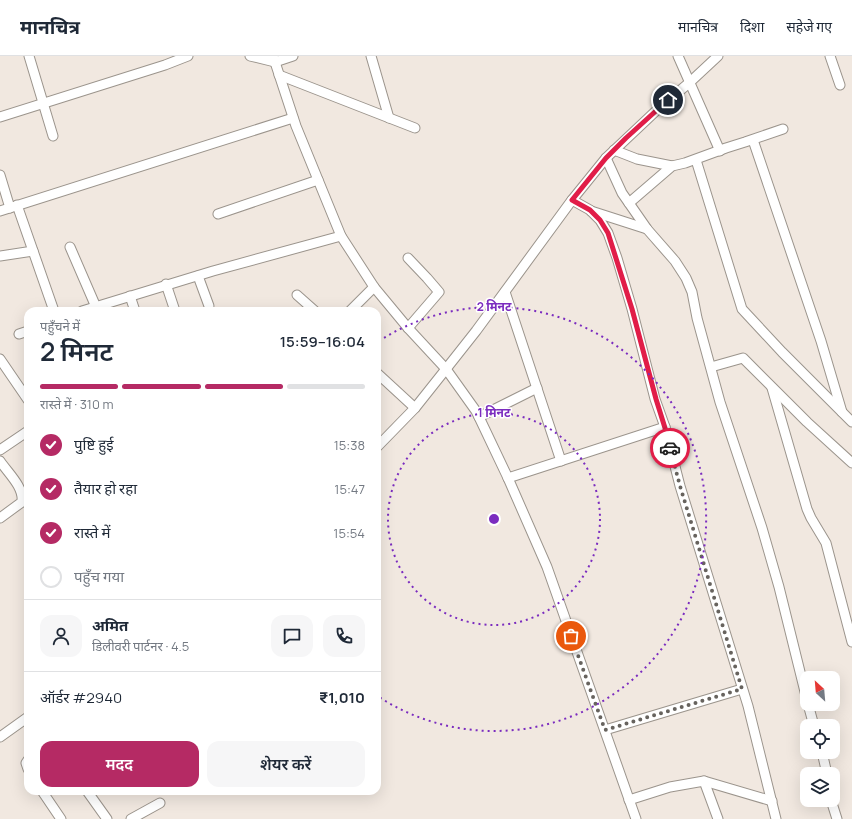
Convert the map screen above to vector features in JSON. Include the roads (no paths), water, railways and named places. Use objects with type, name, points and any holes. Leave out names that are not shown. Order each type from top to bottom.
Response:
[{"type":"street","points":[[29,56],[53,136]]},
{"type":"street","points":[[0,117],[165,65],[188,56]]},
{"type":"street","points":[[250,56],[274,59],[293,56]]},
{"type":"street","points":[[371,56],[389,118]]},
{"type":"street","points":[[678,56],[720,150]]},
{"type":"street","points":[[381,443],[415,408],[446,369],[505,292],[572,200],[606,158],[658,109],[690,83],[718,56]]},
{"type":"street","points":[[830,56],[840,85]]},
{"type":"street","points":[[274,59],[293,118],[341,236],[374,287],[408,328],[446,369],[479,417],[508,478],[547,567],[636,819]]},
{"type":"street","points":[[279,75],[415,128]]},
{"type":"street","points":[[0,211],[293,118]]},
{"type":"street","points":[[614,150],[637,159],[672,166],[696,160],[720,150],[783,129]]},
{"type":"street","points":[[753,140],[823,347],[843,413]]},
{"type":"street","points":[[606,158],[622,193],[647,229],[675,261],[686,278],[692,292],[720,402],[762,528],[777,580],[800,672]]},
{"type":"street","points":[[696,160],[742,309],[782,352],[852,422]]},
{"type":"street","points":[[629,203],[672,166]]},
{"type":"street","points":[[0,176],[33,251],[53,307]]},
{"type":"street","points":[[218,214],[318,180]]},
{"type":"street","points":[[572,200],[590,210],[647,229]]},
{"type":"street","points":[[590,210],[600,220],[608,233],[615,252],[680,486],[748,706],[776,819]]},
{"type":"street","points":[[70,247],[96,307],[166,284],[341,236]]},
{"type":"street","points":[[0,256],[33,251]]},
{"type":"street","points":[[408,258],[439,292],[408,328]]},
{"type":"street","points":[[198,276],[209,306]]},
{"type":"street","points":[[166,284],[174,307]]},
{"type":"street","points":[[354,307],[374,287]]},
{"type":"street","points":[[505,292],[561,461]]},
{"type":"street","points":[[297,295],[310,307]]},
{"type":"street","points":[[130,296],[134,307]]},
{"type":"street","points":[[19,334],[24,332]]},
{"type":"street","points":[[711,368],[743,358],[772,388],[852,463]]},
{"type":"street","points":[[0,359],[24,394]]},
{"type":"street","points":[[381,377],[415,408]]},
{"type":"street","points":[[479,417],[537,388]]},
{"type":"street","points":[[772,388],[806,509],[826,543],[852,642]]},
{"type":"street","points":[[508,478],[665,428]]},
{"type":"street","points":[[0,450],[24,434]]},
{"type":"street","points":[[0,461],[23,495],[22,502],[0,518]]},
{"type":"street","points":[[605,730],[742,689]]},
{"type":"street","points":[[0,737],[24,720]]},
{"type":"street","points":[[629,800],[670,788],[704,781],[772,801]]},
{"type":"street","points":[[704,781],[718,819]]},
{"type":"street","points":[[45,795],[61,819]]},
{"type":"street","points":[[90,795],[107,819]]},
{"type":"street","points":[[131,819],[160,803]]},
{"type":"street","points":[[833,807],[836,819]]}]
